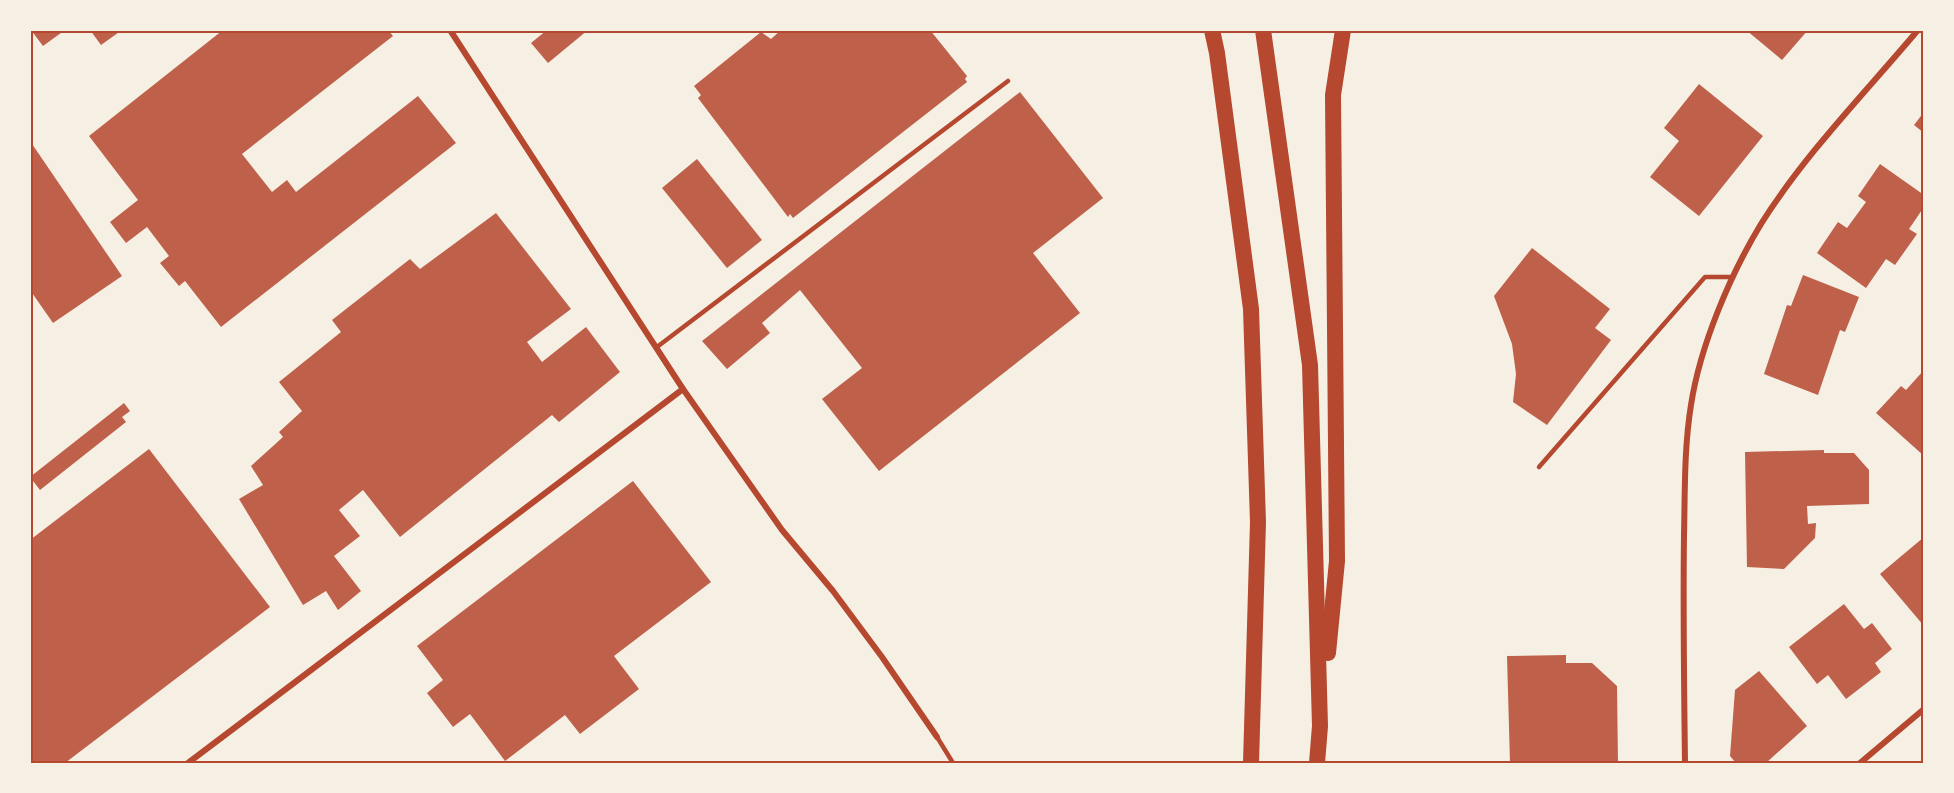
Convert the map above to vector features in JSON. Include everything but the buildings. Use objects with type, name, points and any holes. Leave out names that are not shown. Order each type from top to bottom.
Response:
[{"type":"highway","points":[[1212,30],[1251,309],[1258,522],[1251,763]]},
{"type":"highway","points":[[1263,30],[1310,365],[1320,726]]},
{"type":"highway","points":[[1317,763],[1337,561],[1334,95],[1343,30]]},
{"type":"street","points":[[450,30],[683,389],[782,530],[861,628],[937,737]]},
{"type":"street","points":[[1685,763],[1683,622],[1686,444],[1691,402],[1707,344],[1733,277],[1761,224],[1793,178],[1918,30]]},
{"type":"street","points":[[188,763],[683,389]]},
{"type":"street","points":[[1860,763],[1924,709]]},
{"type":"lane","points":[[657,346],[1008,81]]},
{"type":"lane","points":[[1539,467],[1705,277],[1733,277]]},
{"type":"lane","points":[[937,737],[953,763]]}]
